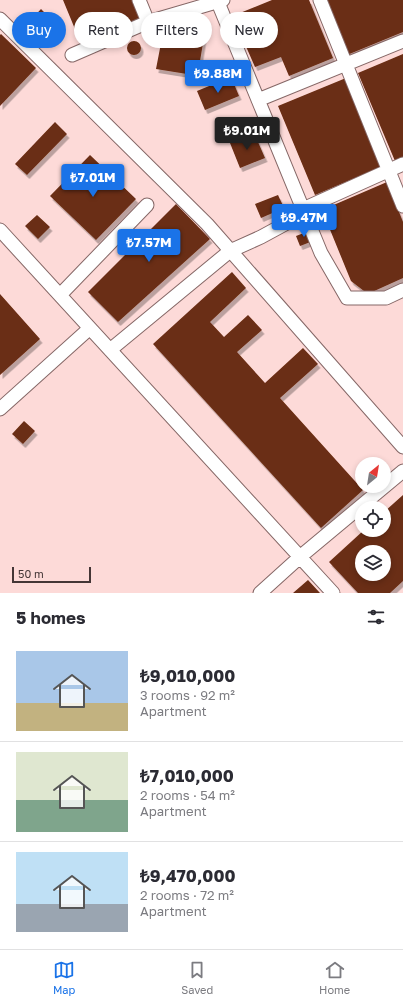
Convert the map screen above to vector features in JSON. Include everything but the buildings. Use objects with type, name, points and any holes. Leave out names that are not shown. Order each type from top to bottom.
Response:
[{"type":"street","points":[[139,0],[144,12]]},
{"type":"street","points":[[320,0],[403,206]]},
{"type":"street","points":[[182,12],[220,1],[258,100],[321,253],[347,298],[386,298],[403,290]]},
{"type":"street","points":[[0,19],[207,224],[403,448]]},
{"type":"street","points":[[72,55],[141,25]]},
{"type":"street","points":[[258,100],[403,41]]},
{"type":"street","points":[[110,350],[230,251],[285,224],[303,209],[403,164]]},
{"type":"street","points":[[60,296],[147,205]]},
{"type":"street","points":[[0,230],[334,593]]},
{"type":"street","points":[[0,409],[90,328]]},
{"type":"street","points":[[260,593],[301,556],[403,471]]}]
